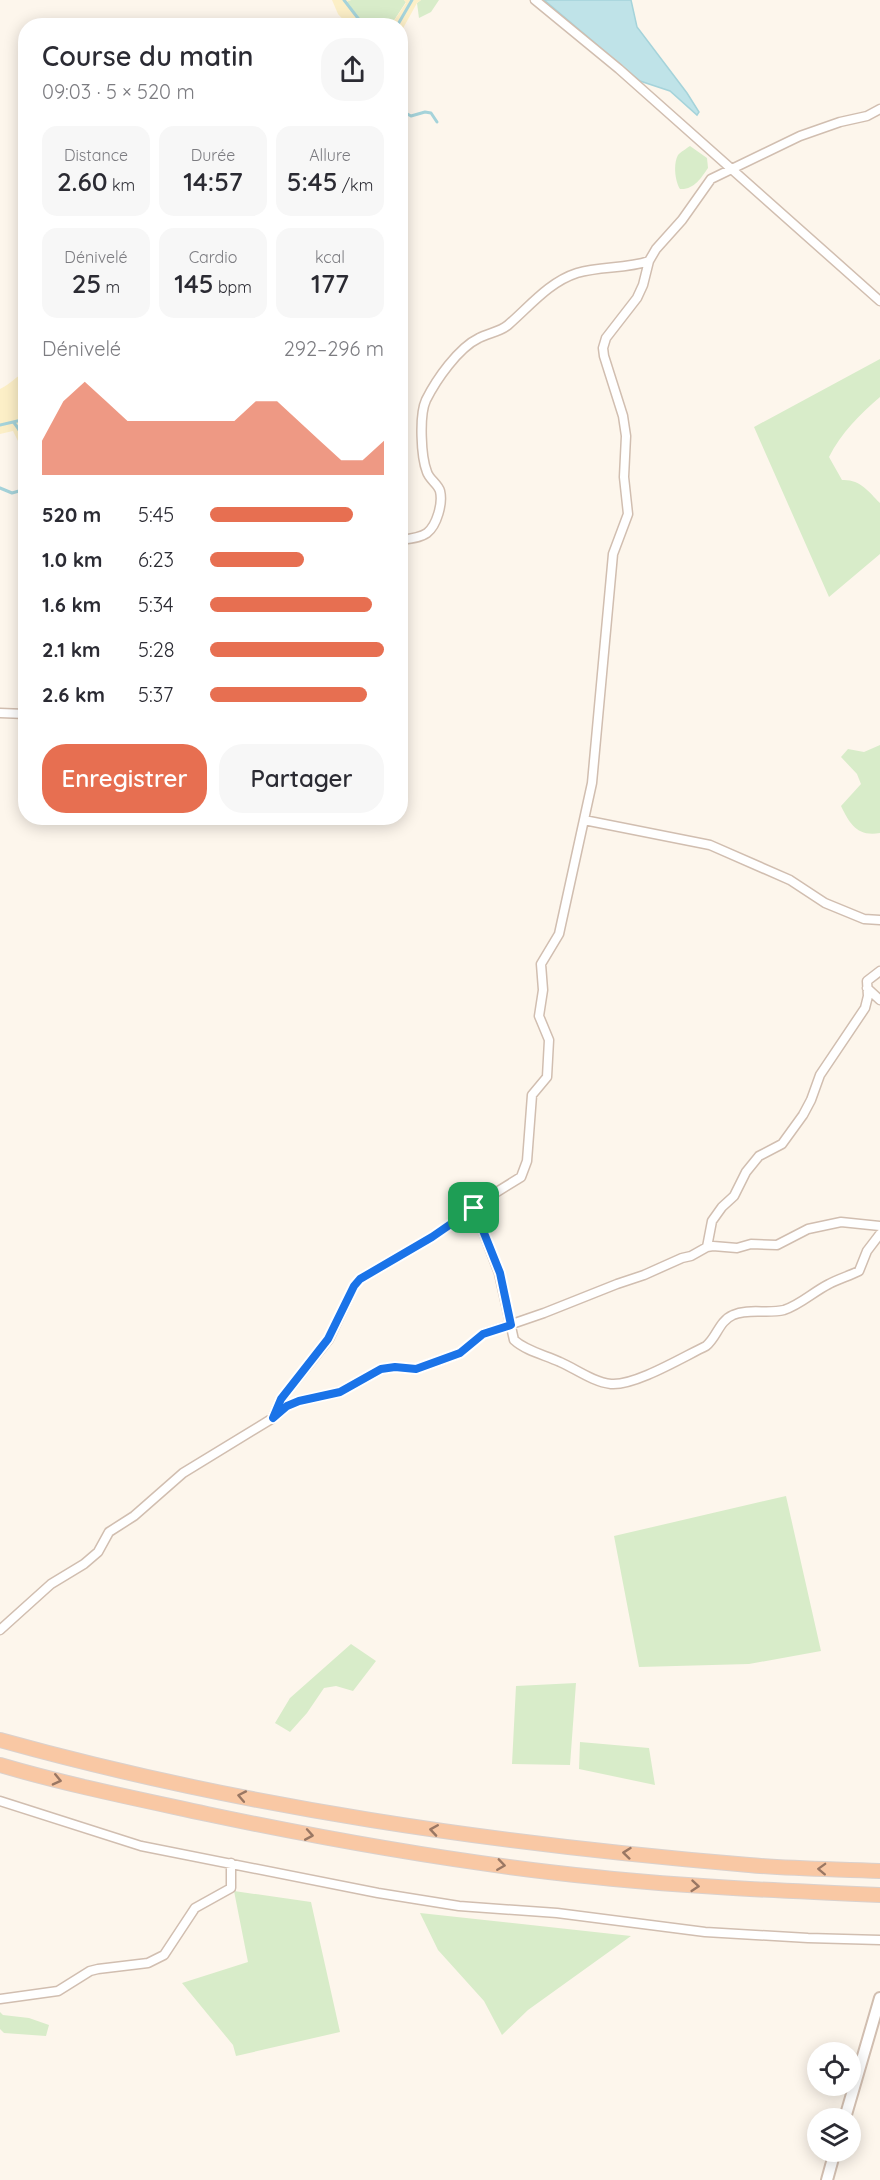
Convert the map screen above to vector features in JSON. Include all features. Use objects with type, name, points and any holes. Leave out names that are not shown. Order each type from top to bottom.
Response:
[{"type":"highway","points":[[0,1740],[183,1784],[329,1814],[452,1833],[580,1849],[751,1865],[880,1871]]},
{"type":"highway","points":[[0,1765],[171,1806],[306,1835],[441,1857],[606,1878],[746,1890],[880,1895]]},
{"type":"street","points":[[535,0],[619,69],[880,301]]},
{"type":"street","points":[[273,1418],[281,1399],[328,1339],[354,1286],[360,1279],[432,1237],[521,1177],[527,1161],[532,1095],[547,1077],[549,1040],[539,1016],[543,990],[540,964],[559,934],[584,820],[595,756],[613,554],[628,514],[624,477],[626,436],[623,416],[603,348],[606,338],[637,298],[649,261],[711,179],[800,136],[840,122],[858,119],[880,109]]},
{"type":"street","points":[[408,539],[427,533],[434,523],[440,506],[440,490],[427,473],[421,418],[425,403],[436,381],[463,349],[478,338],[505,327],[547,289],[563,279],[578,273],[629,267],[649,261]]},
{"type":"street","points":[[0,713],[18,714]]},
{"type":"street","points":[[584,820],[710,845],[790,880],[825,903],[864,919],[880,920]]},
{"type":"street","points":[[707,1247],[712,1221],[734,1196],[746,1172],[759,1156],[782,1144],[803,1115],[820,1074],[865,1008],[868,996],[867,981],[880,971]]},
{"type":"street","points":[[867,988],[880,1000]]},
{"type":"street","points":[[474,1208],[500,1273],[514,1340],[520,1346],[546,1355],[589,1377],[611,1384],[632,1382],[706,1346],[714,1339],[723,1321],[731,1316],[738,1313],[781,1311],[859,1271],[867,1251],[880,1234]]},
{"type":"street","points":[[0,1630],[51,1584],[84,1564],[98,1552],[109,1532],[134,1516],[183,1473],[273,1418],[287,1406],[340,1392],[381,1369],[395,1367],[416,1369],[460,1353],[483,1334],[644,1275],[713,1245],[737,1248],[751,1244],[777,1245],[808,1229],[841,1221],[880,1226]]},
{"type":"street","points":[[0,1801],[141,1846],[378,1893],[459,1906],[557,1913],[705,1932],[880,1940]]},
{"type":"street","points":[[0,1999],[58,1991],[90,1971],[158,1960],[164,1955],[195,1908],[231,1887],[231,1863]]},
{"type":"street","points":[[848,2108],[880,1998]]},
{"type":"street","points":[[827,2180],[832,2162]]},
{"type":"green space","points":[[351,0],[404,0],[406,2],[396,18],[358,18],[346,2]]},
{"type":"green space","points":[[421,0],[439,0],[431,12],[419,18],[417,3]]},
{"type":"green space","points":[[690,146],[707,158],[708,168],[689,188],[680,189],[675,172],[676,159]]},
{"type":"green space","points":[[880,359],[880,397],[852,424],[829,457],[842,480],[859,484],[880,503],[880,554],[829,597],[754,427]]},
{"type":"green space","points":[[880,745],[880,833],[872,834],[855,828],[841,806],[861,784],[857,774],[841,757],[848,749],[864,752]]},
{"type":"green space","points":[[786,1496],[821,1651],[749,1664],[639,1667],[614,1536]]},
{"type":"green space","points":[[351,1644],[376,1661],[353,1691],[336,1686],[324,1688],[307,1713],[290,1732],[275,1723],[290,1698]]},
{"type":"green space","points":[[576,1683],[570,1765],[512,1764],[516,1686]]},
{"type":"green space","points":[[580,1742],[649,1748],[655,1785],[579,1769]]},
{"type":"green space","points":[[234,1891],[311,1902],[340,2032],[236,2056],[233,2045],[182,1983],[248,1962]]},
{"type":"green space","points":[[420,1913],[631,1936],[528,2010],[502,2035],[484,2001],[438,1950]]},
{"type":"green space","points":[[0,2012],[3,2015],[29,2018],[49,2025],[46,2036],[4,2033],[0,2029]]},
{"type":"sand","points":[[332,0],[351,0],[346,2],[359,18],[342,18]]},
{"type":"sand","points":[[404,0],[421,0],[408,19],[396,18],[406,3]]},
{"type":"sand","points":[[18,377],[18,441],[13,431],[0,434],[0,389]]},
{"type":"water","points":[[544,0],[631,0],[637,27],[687,93],[699,112],[697,115],[670,91],[640,81]]},
{"type":"waterway","points":[[344,0],[358,18]]},
{"type":"waterway","points":[[402,18],[412,0]]},
{"type":"waterway","points":[[408,114],[411,116],[425,112],[431,113],[437,122]]},
{"type":"waterway","points":[[0,425],[18,421]]},
{"type":"waterway","points":[[13,422],[18,428]]},
{"type":"waterway","points":[[0,488],[12,493],[18,491]]},
{"type":"route","points":[[474,1208],[500,1273],[511,1325],[483,1334],[460,1353],[416,1369],[395,1367],[381,1369],[340,1392],[287,1406],[273,1418],[281,1399],[328,1339],[354,1286],[360,1279],[432,1237],[474,1208]]}]
